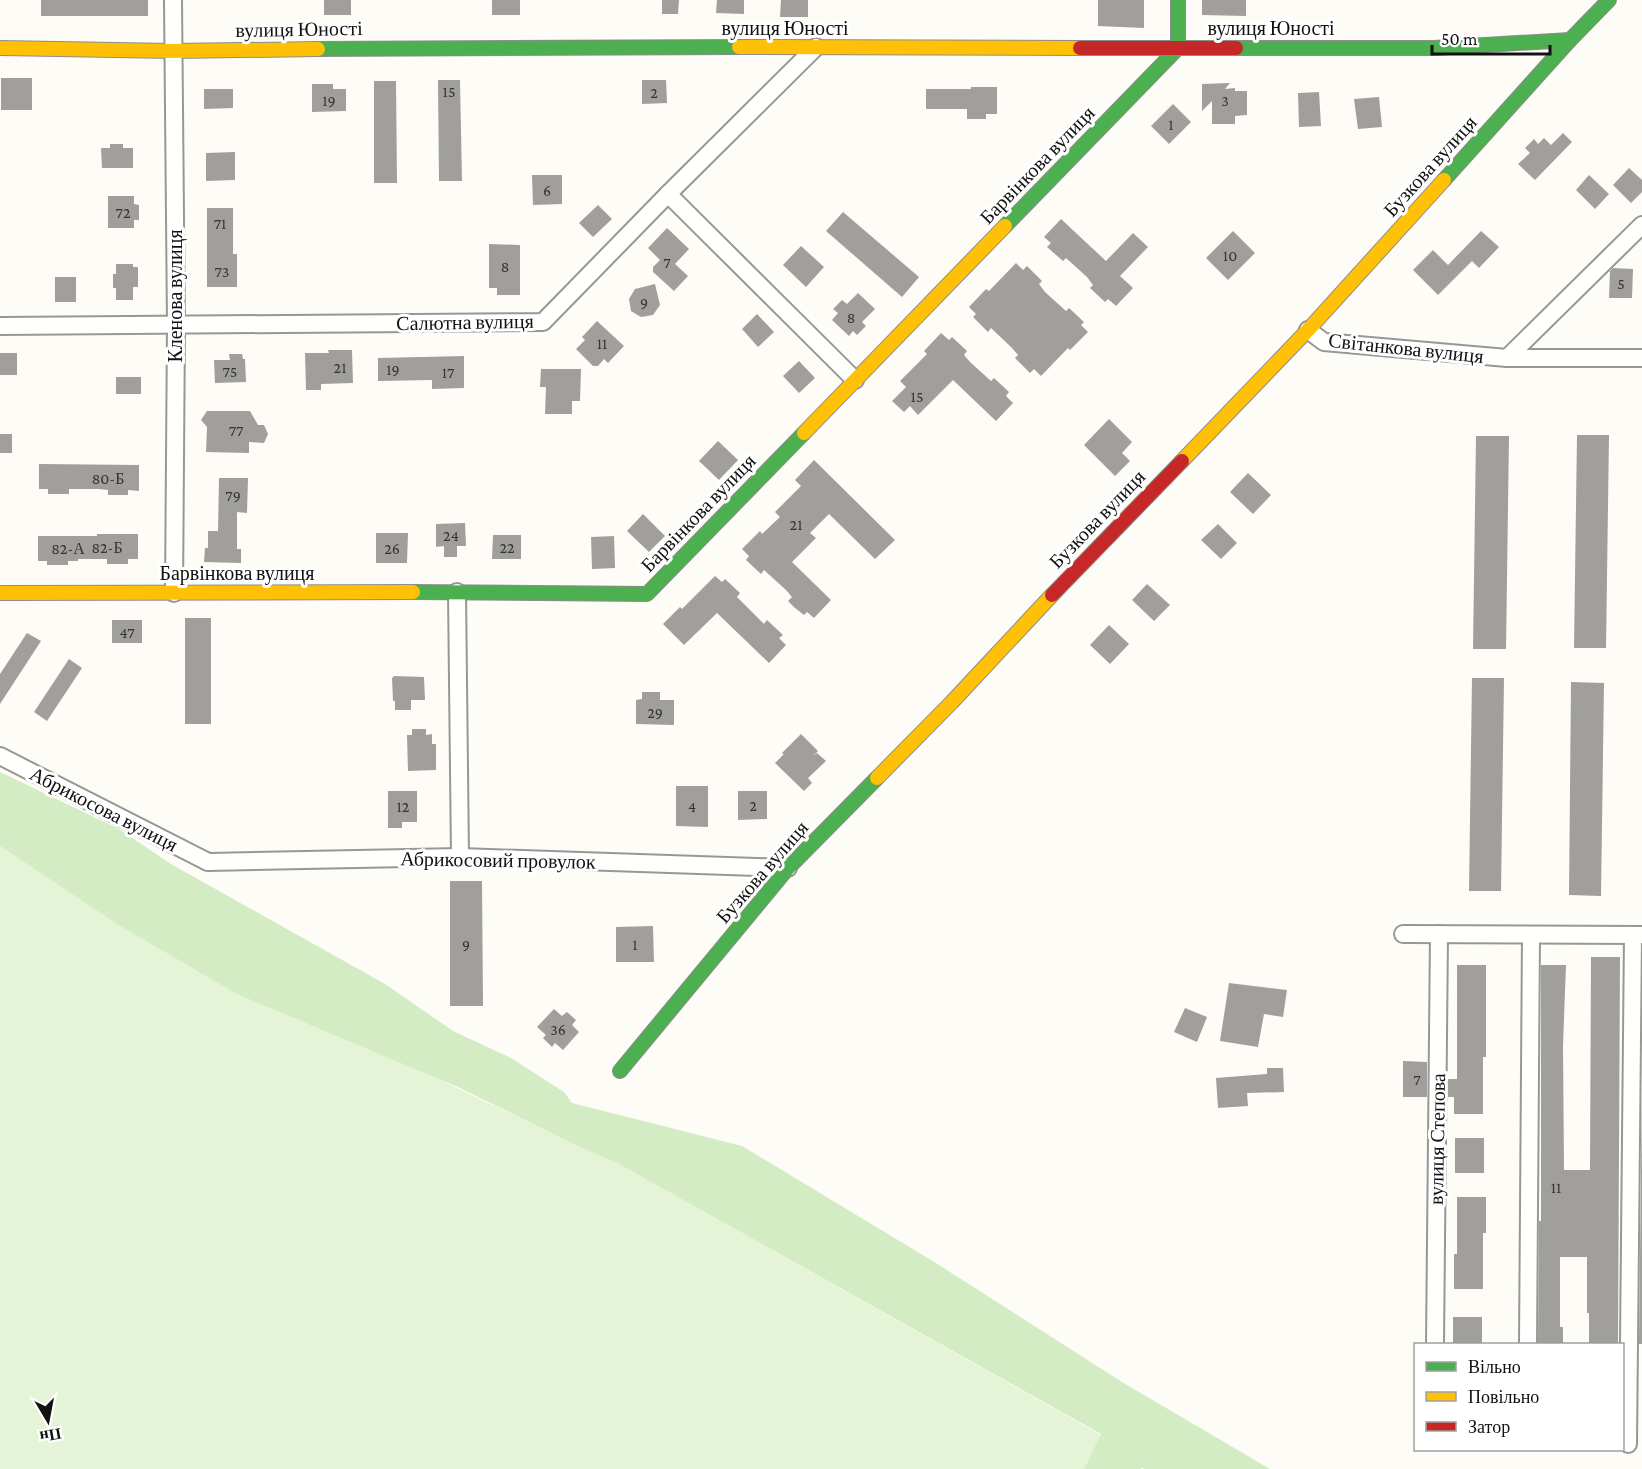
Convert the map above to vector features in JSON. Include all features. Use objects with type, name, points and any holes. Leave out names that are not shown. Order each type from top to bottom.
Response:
[{"type":"street","name":"Кленова вулиця","points":[[173,0],[176,325],[174,593]]},
{"type":"street","points":[[1178,0],[1178,48]]},
{"type":"street","name":"Бузкова вулиця","points":[[620,1071],[788,868],[952,702],[1064,582],[1308,330],[1570,40],[1609,0]]},
{"type":"street","name":"вулиця Юності","points":[[0,48],[173,51],[419,46],[1434,48],[1570,40]]},
{"type":"street","name":"Салютна вулиця","points":[[0,326],[543,322],[816,47]]},
{"type":"street","name":"Барвінкова вулиця","points":[[0,593],[647,594],[1178,48]]},
{"type":"street","points":[[668,194],[855,380]]},
{"type":"street","name":"Світанкова вулиця","points":[[1507,358],[1642,225]]},
{"type":"street","name":"Світанкова вулиця","points":[[1308,330],[1324,342],[1507,358],[1642,358]]},
{"type":"street","points":[[457,592],[460,857]]},
{"type":"street","name":"Абрикосова вулиця","points":[[0,756],[208,862]]},
{"type":"street","name":"Абрикосовий провулок","points":[[208,862],[460,857],[788,868]]},
{"type":"street","points":[[1403,934],[1637,935],[1628,1444]]},
{"type":"street","name":"вулиця Степова","points":[[1435,1343],[1439,934]]},
{"type":"street","points":[[1528,1343],[1531,935]]},
{"type":"green space","points":[[0,772],[119,829],[171,864],[385,984],[453,1031],[511,1058],[564,1092],[572,1103],[742,1146],[936,1263],[1122,1382],[1270,1469],[1144,1469],[1142,1467],[1141,1469],[1084,1469],[1101,1434],[617,1163],[573,1144],[458,1087],[237,994],[112,921],[0,846]]},
{"type":"green space","points":[[0,846],[112,921],[573,1144],[617,1163],[1101,1435],[1084,1469],[0,1469]]},
{"type":"building","points":[[41,0],[148,0],[148,16],[41,16]]},
{"type":"building","points":[[324,0],[351,0],[351,15],[324,15]]},
{"type":"building","points":[[492,0],[520,0],[520,15],[492,15]]},
{"type":"building","points":[[662,0],[679,0],[678,14],[662,14]]},
{"type":"building","points":[[717,0],[744,0],[744,14],[716,13]]},
{"type":"building","points":[[781,0],[808,0],[808,17],[780,17]]},
{"type":"building","points":[[1098,0],[1144,0],[1144,28],[1098,26]]},
{"type":"building","points":[[1202,0],[1246,0],[1246,16],[1202,15]]},
{"type":"building","points":[[1,78],[32,78],[32,110],[1,110]]},
{"type":"building","points":[[438,80],[460,80],[462,181],[439,181]]},
{"type":"building","points":[[642,80],[666,80],[667,103],[642,104]]},
{"type":"building","points":[[374,81],[396,81],[397,183],[374,183]]},
{"type":"building","points":[[1230,83],[1225,89],[1235,88],[1235,91],[1247,91],[1247,115],[1235,116],[1235,124],[1212,124],[1212,101],[1202,111],[1202,84]]},
{"type":"building","points":[[312,84],[333,84],[333,89],[346,89],[346,111],[312,112]]},
{"type":"building","points":[[971,87],[997,87],[997,114],[986,114],[986,119],[967,119],[967,109],[926,109],[926,89],[971,89]]},
{"type":"building","points":[[204,89],[233,89],[233,108],[204,109]]},
{"type":"building","points":[[1319,92],[1321,126],[1299,127],[1298,93]]},
{"type":"building","points":[[1379,97],[1382,127],[1358,129],[1354,99]]},
{"type":"building","points":[[1173,104],[1191,122],[1169,144],[1151,126]]},
{"type":"building","points":[[1563,133],[1572,142],[1535,180],[1518,164],[1530,153],[1525,148],[1534,139],[1538,144],[1544,138],[1551,145]]},
{"type":"building","points":[[110,144],[123,144],[123,148],[133,148],[133,168],[102,168],[101,148],[110,148]]},
{"type":"building","points":[[235,152],[235,180],[206,181],[206,153]]},
{"type":"building","points":[[1629,168],[1642,180],[1642,192],[1631,203],[1613,185]]},
{"type":"building","points":[[532,175],[562,175],[562,204],[533,205]]},
{"type":"building","points":[[1589,175],[1609,194],[1595,209],[1576,190]]},
{"type":"building","points":[[108,196],[134,196],[134,204],[139,205],[139,220],[134,220],[134,228],[108,228]]},
{"type":"building","points":[[598,205],[612,219],[593,237],[579,223]]},
{"type":"building","points":[[207,208],[233,208],[233,254],[237,254],[237,287],[207,287]]},
{"type":"building","points":[[843,212],[919,277],[902,297],[826,231]]},
{"type":"building","points":[[1061,219],[1106,261],[1133,233],[1148,247],[1120,276],[1133,288],[1116,306],[1108,299],[1105,302],[1090,288],[1093,285],[1087,277],[1066,258],[1063,261],[1047,247],[1051,243],[1044,237]]},
{"type":"building","points":[[667,228],[689,249],[675,264],[688,276],[674,291],[653,272],[653,267],[660,260],[648,248]]},
{"type":"building","points":[[1233,231],[1255,253],[1228,280],[1206,258]]},
{"type":"building","points":[[1481,231],[1499,247],[1479,268],[1472,261],[1438,295],[1413,270],[1433,250],[1448,265]]},
{"type":"building","points":[[489,244],[520,245],[520,295],[497,295],[497,288],[489,288]]},
{"type":"building","points":[[801,246],[824,267],[806,287],[783,265]]},
{"type":"building","points":[[1016,263],[1023,270],[1027,266],[1042,281],[1039,284],[1045,292],[1066,311],[1069,308],[1084,322],[1081,325],[1088,332],[1070,350],[1068,348],[1041,376],[1034,369],[1030,373],[1015,358],[1018,355],[1012,348],[991,328],[988,332],[973,317],[976,314],[969,307],[986,289],[989,291]]},
{"type":"building","points":[[116,264],[133,264],[133,267],[138,267],[138,287],[133,287],[133,300],[116,300],[113,274],[116,274]]},
{"type":"building","points":[[1613,268],[1633,269],[1632,298],[1609,298],[1610,271]]},
{"type":"building","points":[[55,277],[76,277],[76,302],[55,302]]},
{"type":"building","points":[[655,284],[660,305],[653,315],[641,317],[631,311],[629,299],[635,289]]},
{"type":"building","points":[[858,293],[875,309],[862,322],[866,326],[857,335],[853,331],[849,336],[832,320],[838,313],[833,309],[842,300],[847,304]]},
{"type":"building","points":[[757,314],[774,332],[758,347],[742,329]]},
{"type":"building","points":[[597,321],[624,346],[608,363],[604,359],[598,366],[593,366],[576,349],[585,340],[582,337]]},
{"type":"building","points":[[941,333],[949,340],[952,337],[967,351],[964,355],[970,362],[991,381],[994,378],[1009,392],[1006,396],[1013,403],[996,421],[953,380],[918,415],[910,406],[904,412],[892,401],[906,387],[900,381],[927,354],[924,351]]},
{"type":"building","points":[[328,350],[352,350],[353,383],[321,384],[321,390],[306,390],[305,353],[329,353]]},
{"type":"building","points":[[0,353],[17,353],[17,375],[0,375]]},
{"type":"building","points":[[229,354],[242,354],[245,359],[246,382],[215,383],[214,360],[230,360]]},
{"type":"building","points":[[464,356],[464,388],[432,389],[432,380],[378,381],[378,358]]},
{"type":"building","points":[[799,361],[815,378],[799,393],[783,376]]},
{"type":"building","points":[[541,369],[581,369],[580,401],[572,401],[572,414],[545,414],[546,387],[540,387]]},
{"type":"building","points":[[116,377],[141,377],[141,394],[116,394]]},
{"type":"building","points":[[207,411],[250,411],[258,425],[264,425],[268,434],[264,443],[249,442],[249,453],[206,452],[207,427],[201,420]]},
{"type":"building","points":[[1109,419],[1132,442],[1122,453],[1130,461],[1115,476],[1084,445]]},
{"type":"building","points":[[0,434],[12,434],[12,453],[0,453]]},
{"type":"building","points":[[1577,435],[1609,435],[1606,648],[1574,648]]},
{"type":"building","points":[[1476,436],[1509,436],[1506,649],[1473,649]]},
{"type":"building","points":[[718,441],[738,460],[719,480],[699,461]]},
{"type":"building","points":[[814,460],[895,540],[875,559],[829,514],[810,533],[816,538],[792,562],[831,600],[814,618],[807,612],[804,615],[795,608],[788,601],[792,597],[786,590],[764,570],[761,574],[746,560],[749,556],[742,549],[760,531],[762,534],[780,517],[775,512],[801,486],[795,480]]},
{"type":"building","points":[[39,464],[139,465],[139,491],[128,490],[128,495],[108,495],[108,490],[69,489],[69,494],[48,494],[48,489],[39,489]]},
{"type":"building","points":[[1248,473],[1271,495],[1253,514],[1230,492]]},
{"type":"building","points":[[219,478],[248,478],[247,513],[237,512],[237,549],[241,549],[241,563],[204,562],[205,548],[208,548],[208,531],[218,531]]},
{"type":"building","points":[[643,514],[665,536],[649,552],[627,531]]},
{"type":"building","points":[[465,523],[466,546],[457,546],[457,557],[444,557],[444,546],[436,547],[436,524]]},
{"type":"building","points":[[1218,524],[1237,543],[1221,559],[1201,540]]},
{"type":"building","points":[[376,533],[408,533],[407,563],[376,563]]},
{"type":"building","points":[[97,534],[138,534],[138,559],[128,559],[128,564],[107,564],[107,559],[78,559],[78,561],[68,561],[68,565],[47,565],[47,561],[38,561],[38,536],[97,536]]},
{"type":"building","points":[[493,535],[521,535],[521,559],[492,559]]},
{"type":"building","points":[[614,536],[615,568],[592,569],[591,537]]},
{"type":"building","points":[[715,576],[722,582],[725,579],[740,593],[737,597],[764,624],[767,620],[783,635],[779,638],[786,645],[769,663],[717,613],[684,645],[663,624],[680,607],[682,609]]},
{"type":"building","points":[[1147,584],[1170,605],[1154,621],[1132,600]]},
{"type":"building","points":[[185,618],[211,618],[211,724],[185,724]]},
{"type":"building","points":[[112,620],[142,620],[142,643],[112,643]]},
{"type":"building","points":[[1109,625],[1129,644],[1110,664],[1090,645]]},
{"type":"building","points":[[27,633],[41,641],[0,704],[0,674]]},
{"type":"building","points":[[69,659],[82,668],[47,721],[34,712]]},
{"type":"building","points":[[394,676],[424,677],[425,700],[411,700],[411,710],[395,710],[392,678]]},
{"type":"building","points":[[1472,678],[1504,678],[1501,891],[1469,891]]},
{"type":"building","points":[[1571,682],[1604,683],[1601,896],[1569,895]]},
{"type":"building","points":[[642,692],[660,692],[660,700],[674,700],[674,725],[636,724],[636,700],[642,699]]},
{"type":"building","points":[[412,729],[426,729],[426,735],[432,734],[432,744],[436,744],[436,770],[408,771],[407,735],[412,735]]},
{"type":"building","points":[[801,734],[818,751],[813,756],[817,753],[826,761],[808,778],[812,783],[804,791],[775,763],[784,754],[782,753]]},
{"type":"building","points":[[676,786],[708,786],[708,827],[676,826]]},
{"type":"building","points":[[388,791],[417,791],[417,822],[402,822],[402,828],[388,828]]},
{"type":"building","points":[[738,791],[767,791],[767,819],[738,820]]},
{"type":"building","points":[[450,881],[482,881],[483,1006],[450,1006]]},
{"type":"building","points":[[653,926],[654,962],[616,962],[616,927]]},
{"type":"building","points":[[1591,957],[1620,957],[1618,1343],[1589,1343],[1587,1257],[1560,1257],[1560,1327],[1563,1327],[1563,1343],[1538,1343],[1539,1221],[1541,1221],[1541,965],[1566,965],[1563,1046],[1564,1170],[1590,1170]]},
{"type":"building","points":[[1457,965],[1486,965],[1486,1057],[1483,1057],[1483,1114],[1454,1114],[1454,1097],[1448,1097],[1448,1079],[1457,1079]]},
{"type":"building","points":[[1229,983],[1287,990],[1283,1017],[1264,1014],[1258,1047],[1220,1041]]},
{"type":"building","points":[[1185,1008],[1207,1017],[1197,1042],[1174,1032]]},
{"type":"building","points":[[554,1009],[562,1016],[567,1012],[576,1020],[572,1025],[579,1032],[563,1050],[555,1043],[552,1047],[543,1038],[546,1035],[537,1027]]},
{"type":"building","points":[[1403,1061],[1427,1062],[1427,1097],[1403,1097]]},
{"type":"building","points":[[1267,1068],[1283,1068],[1284,1092],[1247,1093],[1248,1106],[1218,1108],[1216,1078],[1267,1074]]},
{"type":"building","points":[[1642,1088],[1642,1344],[1639,1344]]},
{"type":"building","points":[[1455,1138],[1484,1138],[1484,1173],[1455,1173]]},
{"type":"building","points":[[1457,1197],[1486,1197],[1486,1233],[1483,1233],[1483,1289],[1454,1289],[1454,1254],[1457,1254]]},
{"type":"building","points":[[1453,1317],[1482,1317],[1482,1343],[1453,1343]]},
{"type":"traffic: fast","points":[[1005,226],[1178,48],[1178,0]]},
{"type":"traffic: fast","points":[[1444,180],[1609,0]]},
{"type":"traffic: fast","points":[[1236,48],[1434,48],[1570,40]]},
{"type":"traffic: fast","points":[[318,49],[739,47]]},
{"type":"traffic: fast","points":[[413,592],[647,594],[804,433]]},
{"type":"traffic: fast","points":[[620,1071],[788,868],[877,778]]},
{"type":"traffic: slow","points":[[739,47],[1080,48]]},
{"type":"traffic: slow","points":[[0,48],[173,51],[318,49]]},
{"type":"traffic: slow","points":[[1182,461],[1308,330],[1444,180]]},
{"type":"traffic: slow","points":[[804,433],[1005,226]]},
{"type":"traffic: slow","points":[[0,593],[413,592]]},
{"type":"traffic: slow","points":[[877,778],[1052,595]]},
{"type":"traffic: jam","points":[[1080,48],[1236,48]]},
{"type":"traffic: jam","points":[[1052,595],[1182,461]]}]
